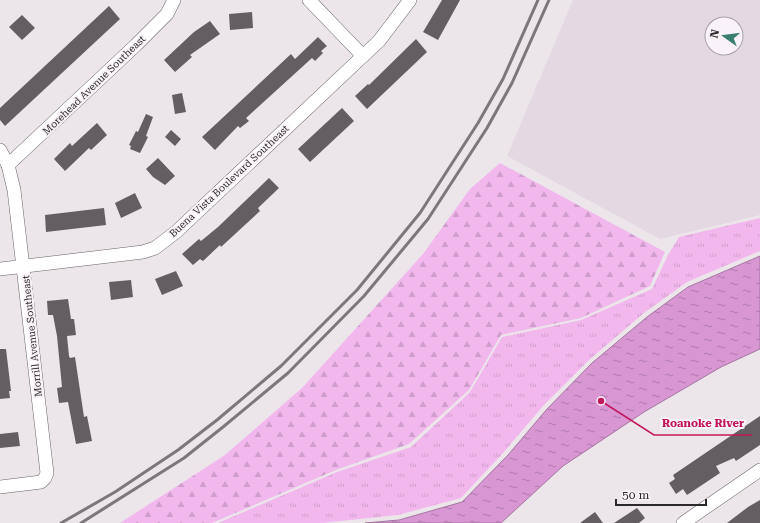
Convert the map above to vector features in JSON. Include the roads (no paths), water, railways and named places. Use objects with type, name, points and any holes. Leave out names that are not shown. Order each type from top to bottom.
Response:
[{"type":"street","name":"Morehead Avenue Southeast","points":[[8,165],[136,45],[167,14],[174,0]]},
{"type":"street","points":[[309,0],[363,56]]},
{"type":"street","name":"Buena Vista Boulevard Southeast","points":[[0,269],[143,252],[155,248],[176,232],[379,41],[410,0]]},
{"type":"street","name":"Morrill Avenue Southeast","points":[[0,150],[8,165],[14,190],[47,473],[41,482],[0,488]]},
{"type":"street","points":[[683,523],[760,470]]},
{"type":"water","points":[[760,256],[760,349],[721,367],[644,412],[563,466],[501,523],[365,523],[399,520],[462,502],[508,455],[547,409],[592,363],[647,317],[688,287]]},
{"type":"railway","points":[[61,523],[115,492],[178,450],[217,420],[281,366],[357,290],[420,213],[478,123],[503,79],[538,0]]},
{"type":"railway","points":[[81,523],[184,458],[223,427],[288,373],[364,296],[428,219],[487,128],[512,83],[549,0]]},
{"type":"place","name":"Roanoke River","points":[[601,401]]}]
